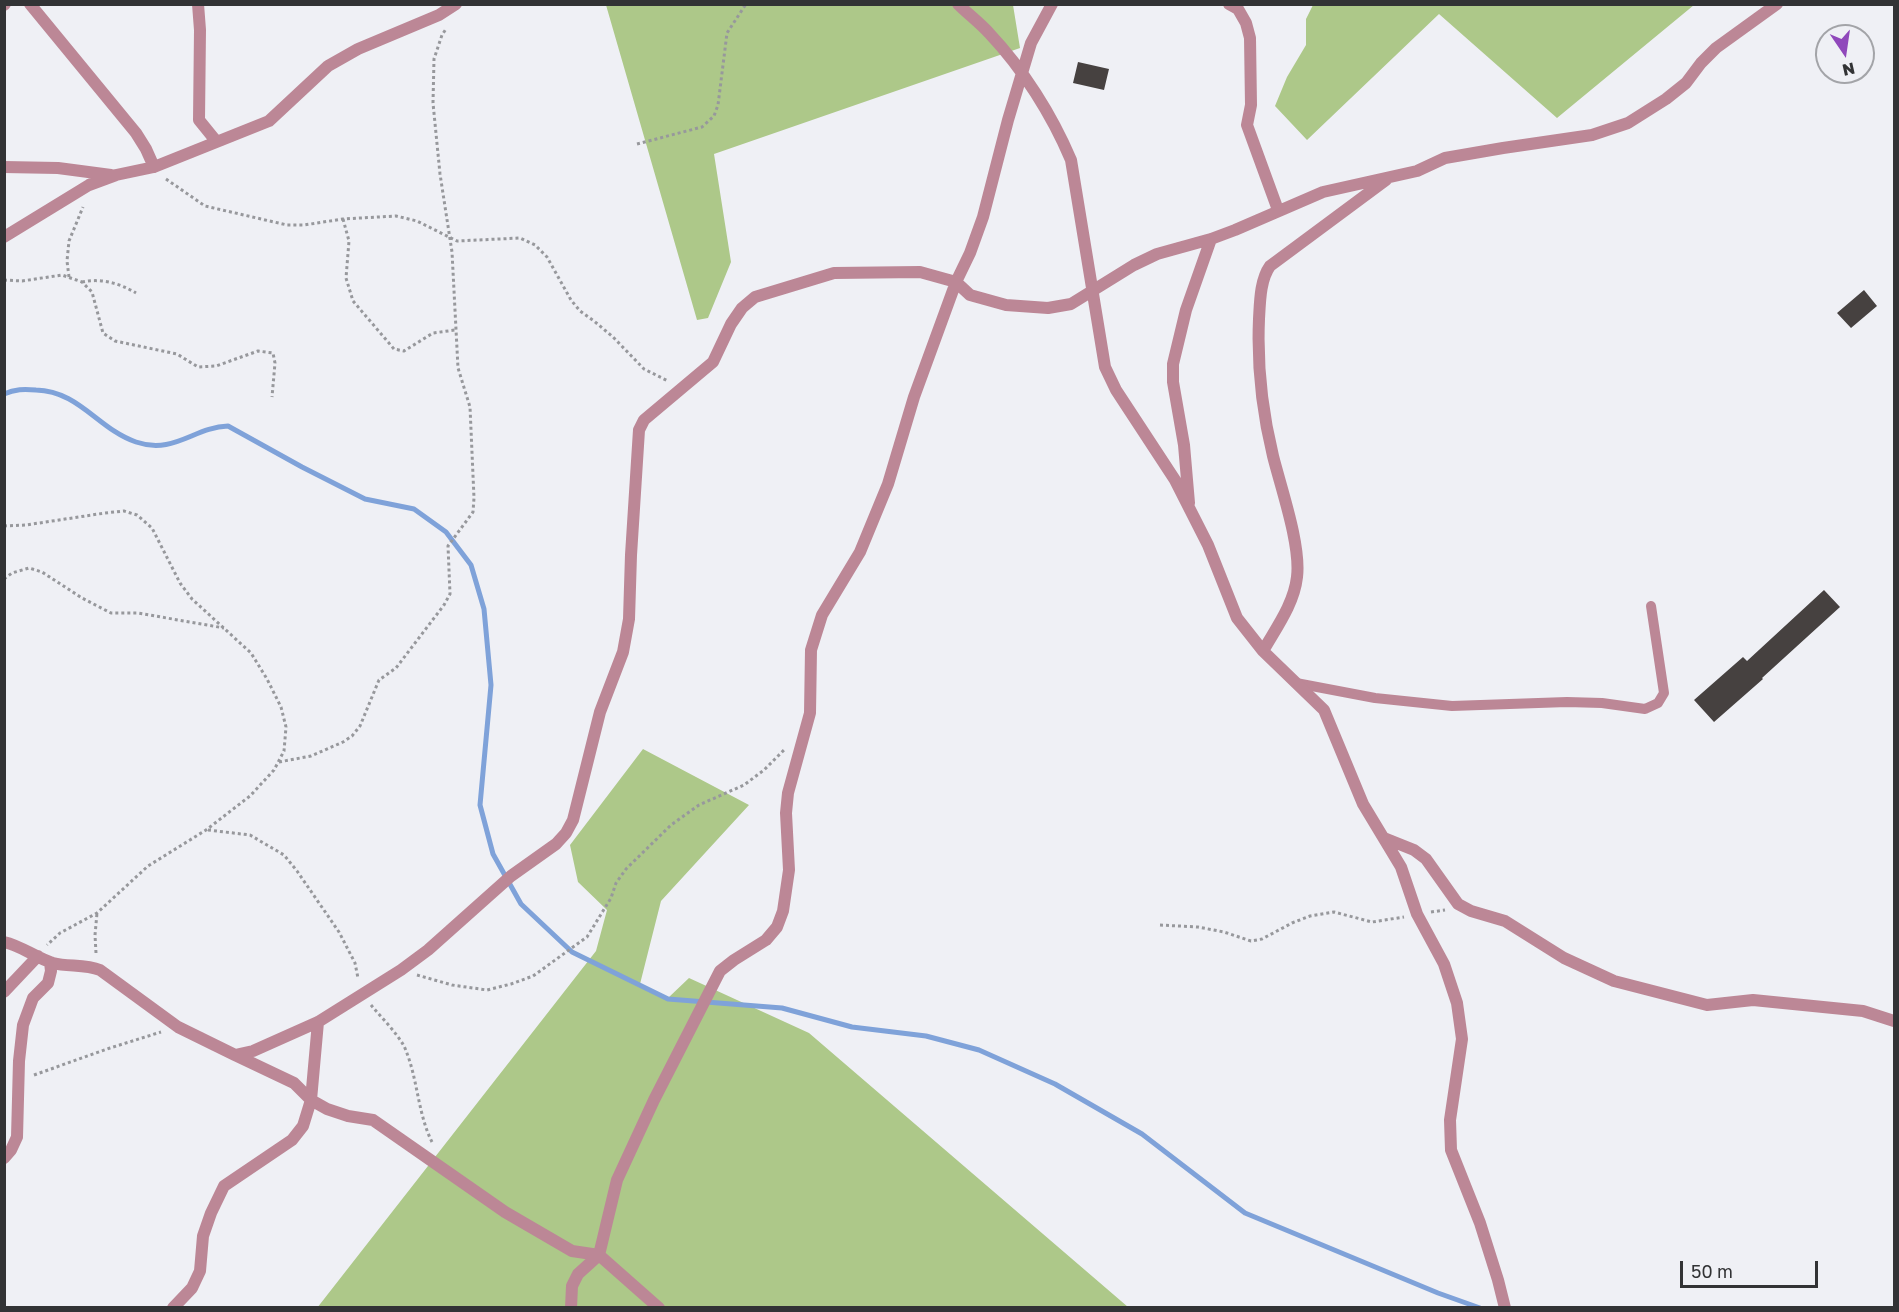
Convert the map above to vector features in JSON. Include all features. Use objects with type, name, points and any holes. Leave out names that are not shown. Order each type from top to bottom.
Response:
[{"type":"street","points":[[30,4],[136,133],[154,167]]},
{"type":"street","points":[[198,4],[199,120],[216,141]]},
{"type":"street","points":[[958,4],[989,32],[1022,74],[1060,135],[1071,160],[1105,366],[1116,390],[1175,480],[1208,545],[1237,618],[1263,651],[1324,710],[1363,804],[1401,867],[1417,914],[1444,964],[1458,1004],[1462,1039],[1450,1120],[1451,1150],[1480,1223],[1505,1308]]},
{"type":"street","points":[[571,1308],[572,1286],[578,1274],[599,1256],[617,1180],[654,1100],[720,971],[766,940],[777,927],[783,911],[789,870],[786,813],[788,793],[810,713],[811,650],[822,615],[860,552],[888,484],[914,397],[982,218],[1031,43],[1052,4]]},
{"type":"street","points":[[1229,4],[1238,9],[1246,23],[1250,38],[1251,105],[1247,125],[1278,210]]},
{"type":"street","points":[[235,1055],[254,1051],[318,1023],[401,970],[428,950],[511,876],[556,844],[566,833],[573,820],[600,712],[623,652],[629,619],[630,555],[639,430],[644,420],[713,362],[730,324],[742,308],[755,297],[834,273],[920,272],[956,282],[970,295],[1006,305],[1048,308],[1071,304],[1134,265],[1157,254],[1211,239],[1323,192],[1417,171],[1445,158],[1592,135],[1628,123],[1666,99],[1686,83],[1716,48],[1777,4]]},
{"type":"street","points":[[4,237],[89,185],[116,175],[154,167],[269,121],[328,66],[358,49],[448,7]]},
{"type":"street","points":[[4,168],[58,168],[116,175]]},
{"type":"street","points":[[1263,651],[1292,599],[1298,576],[1296,546],[1265,422],[1261,393],[1258,329],[1260,298],[1266,271],[1389,177]]},
{"type":"street","points":[[1189,508],[1184,445],[1173,382],[1173,364],[1186,310],[1211,239]]},
{"type":"street","points":[[1384,838],[1414,850],[1426,859],[1458,904],[1471,912],[1505,921],[1564,958],[1614,981],[1707,1005],[1754,1000],[1863,1011],[1894,1021]]},
{"type":"street","points":[[4,942],[50,962],[100,970],[178,1027],[294,1083],[310,1100],[348,1116],[373,1120],[505,1212],[572,1251],[599,1256],[659,1308]]},
{"type":"street","points":[[4,992],[38,956]]},
{"type":"street","points":[[4,1158],[17,1137],[18,1080],[23,1025],[33,998],[48,983],[51,971],[50,962]]},
{"type":"street","points":[[173,1308],[192,1288],[200,1271],[203,1236],[224,1186],[292,1140],[303,1126],[310,1100],[318,1023]]},
{"type":"lane","points":[[1296,683],[1375,698],[1452,706],[1567,702],[1602,703],[1645,709],[1658,702],[1664,693],[1651,606]]},
{"type":"path","points":[[638,144],[702,127],[714,116],[718,105],[727,33],[746,4]]},
{"type":"path","points":[[279,762],[311,756],[343,742],[360,726],[379,680],[396,668],[438,614],[450,594],[448,546],[473,512],[470,406],[458,368],[452,252],[433,103],[434,59],[447,27]]},
{"type":"path","points":[[154,167],[164,178],[197,201],[217,209],[287,225],[396,216],[417,221],[463,242],[520,238],[535,245],[547,257],[571,300],[614,337],[644,369],[684,387]]},
{"type":"path","points":[[69,277],[67,261],[69,241],[80,218],[89,185]]},
{"type":"path","points":[[343,219],[349,241],[346,278],[353,301],[394,349],[404,351],[433,333],[456,330]]},
{"type":"path","points":[[4,280],[22,281],[62,274],[82,282],[92,292],[103,333],[115,340],[177,354],[198,367],[216,366],[258,351],[273,353],[275,363],[272,397]]},
{"type":"path","points":[[82,282],[96,279],[125,286],[136,293]]},
{"type":"path","points":[[4,526],[124,511],[137,515],[152,528],[180,583],[192,598],[250,653],[281,707],[286,727],[285,751],[274,770],[250,796],[206,830],[148,866],[97,913],[60,933],[38,956]]},
{"type":"path","points":[[4,579],[12,573],[29,568],[42,572],[82,598],[111,613],[138,613],[226,629]]},
{"type":"path","points":[[401,970],[452,985],[487,990],[533,976],[587,937],[626,869],[671,825],[699,805],[744,785],[764,770],[806,728]]},
{"type":"path","points":[[206,830],[250,835],[284,855],[339,932],[355,963],[362,994],[402,1044],[412,1067],[420,1109],[433,1144]]},
{"type":"path","points":[[1160,925],[1198,927],[1251,941],[1262,939],[1310,916],[1334,912],[1372,922],[1443,911],[1458,904]]},
{"type":"path","points":[[97,913],[94,935],[100,970]]},
{"type":"path","points":[[18,1080],[178,1027]]},
{"type":"green space","points":[[1313,4],[1694,5],[1557,118],[1439,14],[1307,140],[1275,106],[1287,77],[1306,45],[1306,19]]},
{"type":"green space","points":[[606,5],[1013,5],[1020,48],[714,154],[731,262],[708,318],[697,320]]},
{"type":"green space","points":[[643,749],[749,805],[661,901],[640,984],[668,998],[689,978],[809,1033],[1128,1307],[317,1308],[596,951],[607,910],[578,882],[570,845]]},
{"type":"building","points":[[1078,62],[1109,69],[1104,90],[1073,83]]},
{"type":"building","points":[[1864,290],[1877,306],[1851,328],[1837,313]]},
{"type":"building","points":[[1824,590],[1840,607],[1714,722],[1694,700],[1743,657],[1747,661]]},
{"type":"waterway","points":[[4,394],[24,390],[51,392],[77,403],[110,429],[136,442],[149,445],[173,443],[205,431],[228,426],[365,499],[414,509],[446,532],[471,565],[484,609],[491,685],[480,805],[493,854],[521,904],[572,952],[668,999],[782,1008],[852,1027],[926,1036],[979,1050],[1055,1084],[1142,1134],[1245,1213],[1438,1293],[1480,1308]]}]
